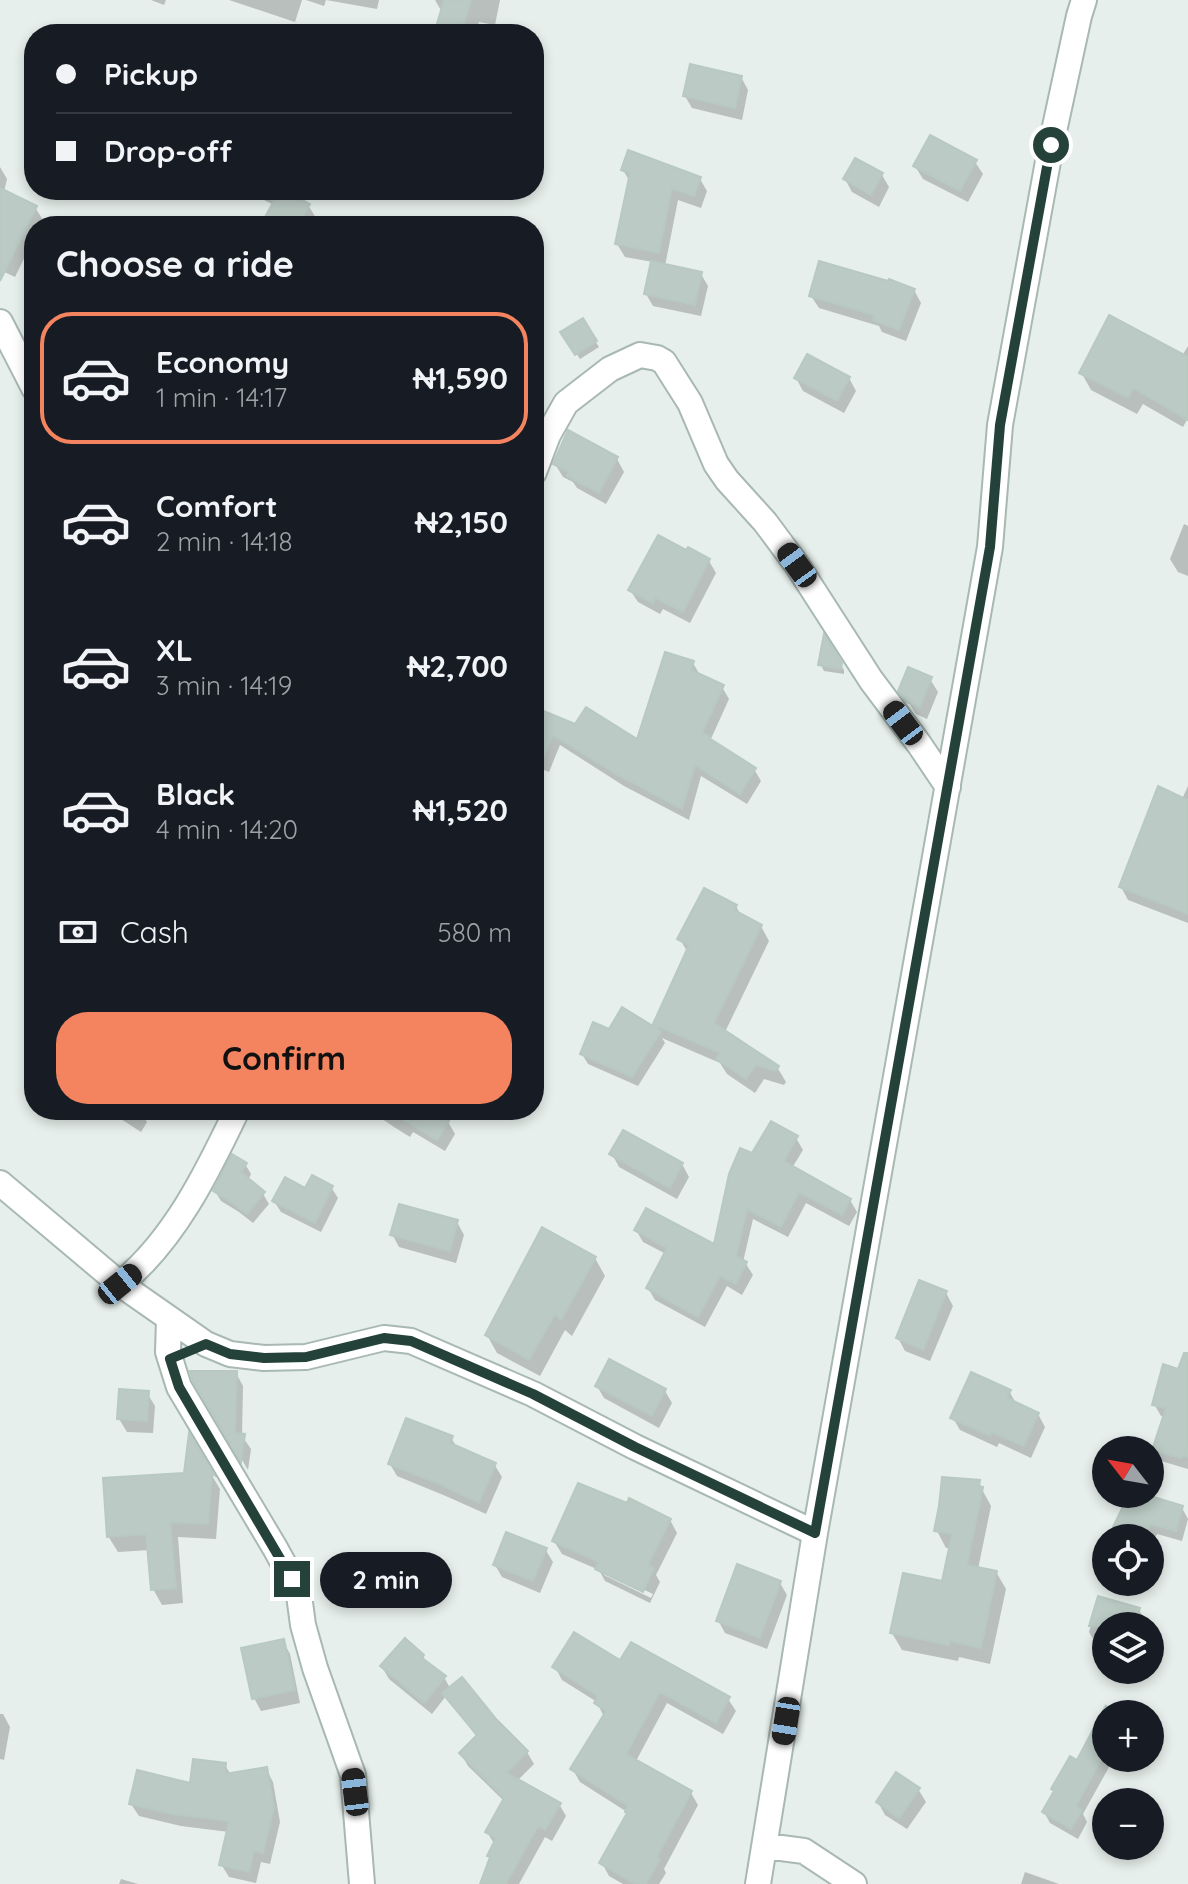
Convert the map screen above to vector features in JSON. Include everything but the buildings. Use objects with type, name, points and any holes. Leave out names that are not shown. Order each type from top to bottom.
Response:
[{"type":"street","points":[[758,1884],[815,1533],[990,547],[1000,425],[1020,308],[1051,145],[1084,0]]},
{"type":"street","points":[[0,322],[24,369]]},
{"type":"street","points":[[544,446],[566,403],[610,369],[640,355],[664,362],[690,403],[716,464],[797,565],[871,680],[948,787]]},
{"type":"street","points":[[919,744],[954,746]]},
{"type":"street","points":[[120,1284],[137,1270],[181,1214],[232,1120]]},
{"type":"street","points":[[0,1183],[120,1284],[206,1344],[230,1354],[264,1358],[306,1357],[384,1338],[411,1341],[533,1394],[635,1447],[815,1533]]},
{"type":"street","points":[[169,1319],[168,1352],[179,1387],[275,1548],[299,1595],[303,1625],[315,1668],[353,1775],[362,1884]]},
{"type":"street","points":[[170,1359],[206,1344]]},
{"type":"street","points":[[766,1846],[804,1851],[854,1884]]},
{"type":"route","points":[[292,1579],[179,1387],[170,1359],[206,1344],[230,1354],[264,1358],[306,1357],[384,1338],[411,1341],[533,1394],[635,1447],[815,1533],[990,547],[1000,425],[1051,145]]}]
